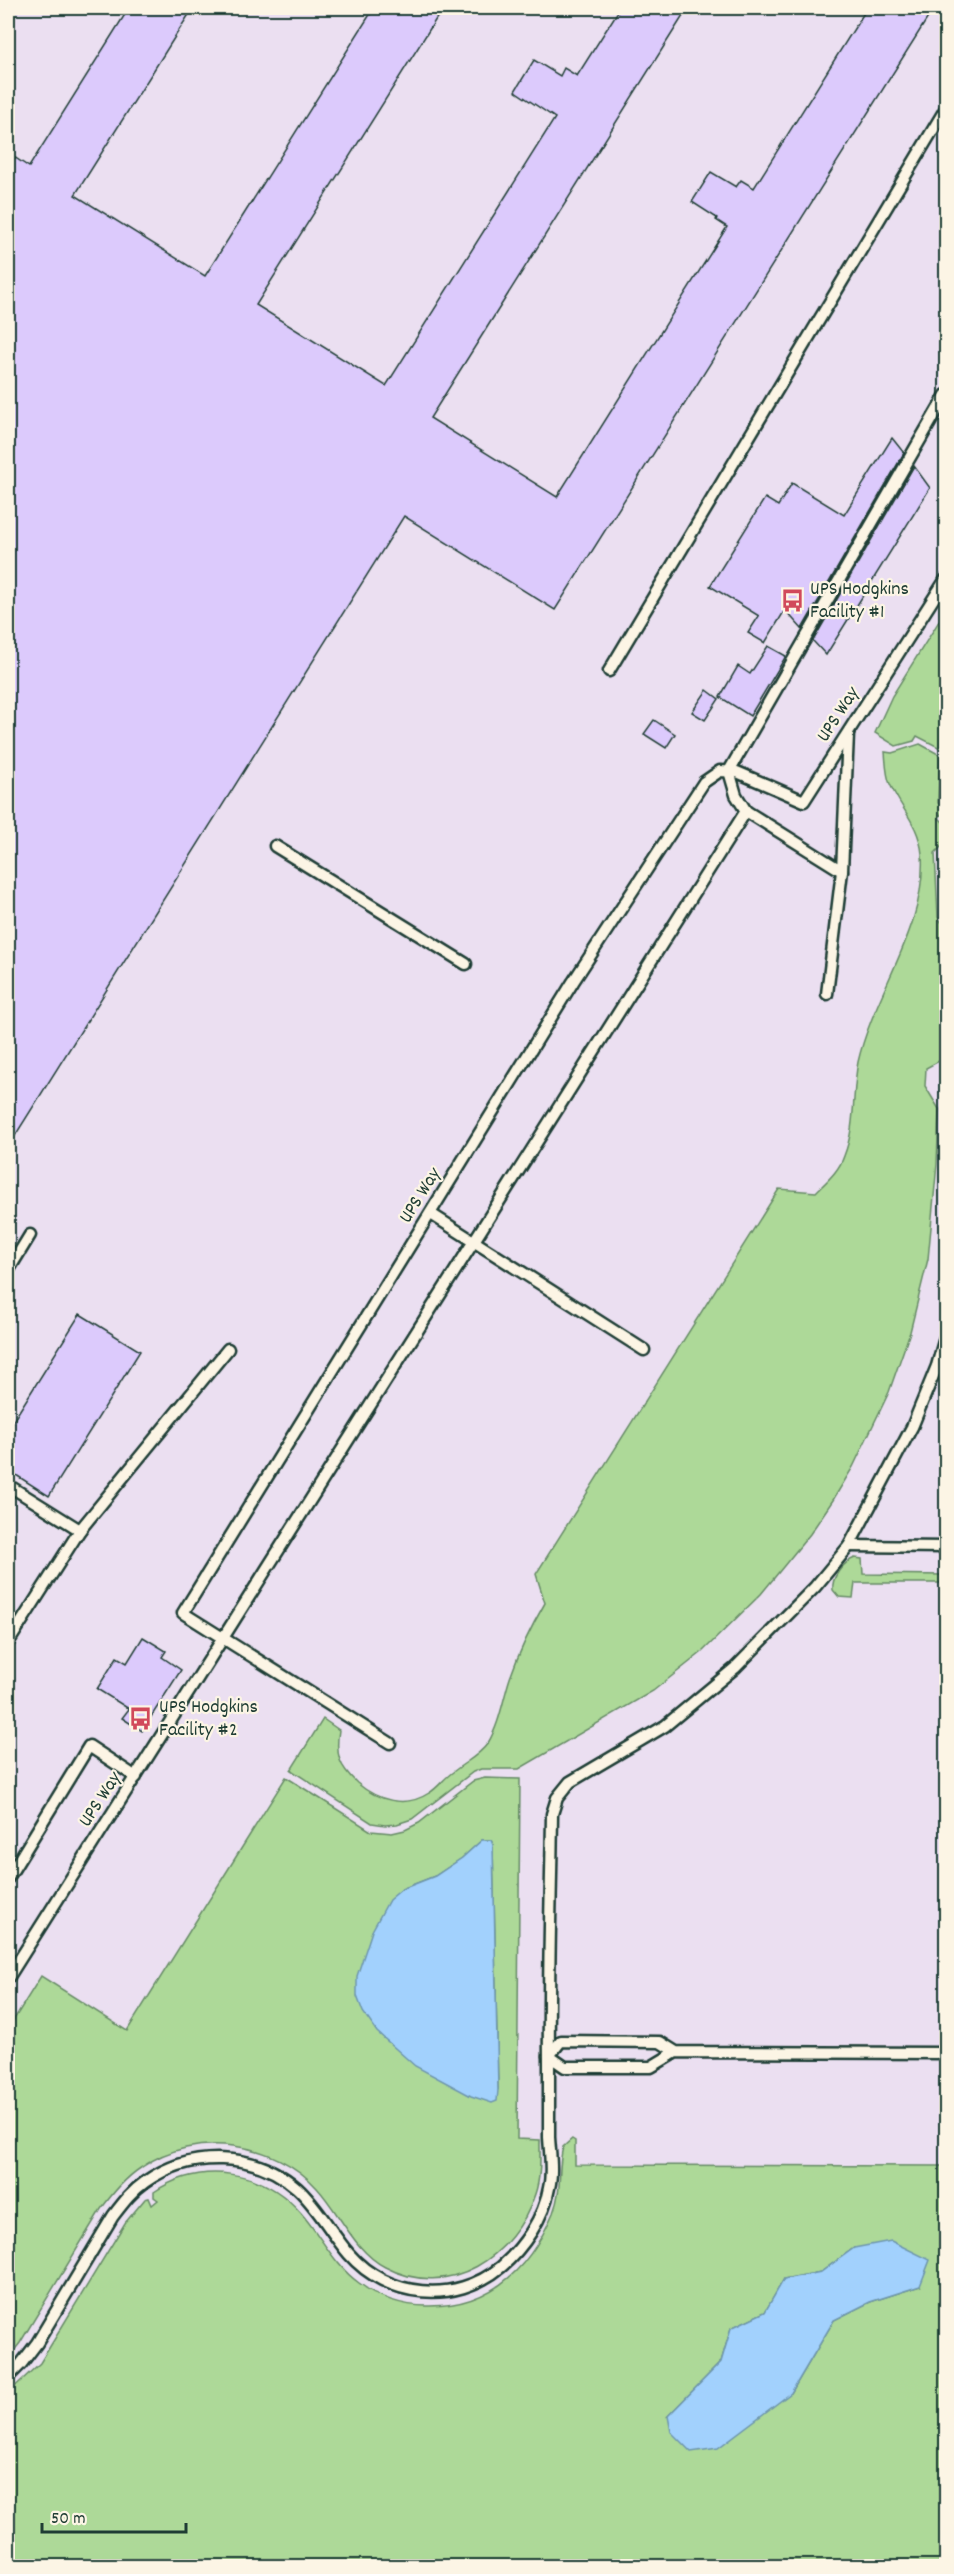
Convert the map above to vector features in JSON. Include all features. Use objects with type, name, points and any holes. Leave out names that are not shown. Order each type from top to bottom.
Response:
[{"type":"lane","points":[[609,670],[946,108]]},
{"type":"lane","points":[[843,871],[746,811],[736,795],[729,771],[946,395]]},
{"type":"lane","name":"UPS Way","points":[[390,1743],[183,1613],[573,982],[704,782],[720,771],[737,772],[804,801],[849,734],[946,579]]},
{"type":"lane","points":[[827,994],[843,871],[849,734]]},
{"type":"lane","name":"UPS Way","points":[[8,1978],[746,811]]},
{"type":"lane","points":[[275,846],[466,964]]},
{"type":"lane","points":[[431,1214],[644,1350]]},
{"type":"lane","points":[[8,1271],[30,1235]]},
{"type":"lane","points":[[8,2377],[36,2343],[113,2216],[128,2196],[153,2177],[183,2163],[211,2158],[236,2160],[281,2176],[310,2201],[359,2265],[385,2282],[419,2292],[440,2292],[464,2287],[483,2279],[500,2267],[527,2238],[549,2190],[552,1814],[557,1797],[570,1782],[651,1735],[701,1698],[747,1656],[810,1592],[849,1546],[912,1427],[937,1366],[946,1334]]},
{"type":"lane","points":[[8,1643],[80,1530],[228,1349]]},
{"type":"lane","points":[[8,1485],[80,1530]]},
{"type":"lane","points":[[849,1546],[946,1547]]},
{"type":"lane","name":"UPS Way","points":[[8,1878],[89,1746],[136,1777]]},
{"type":"lane","points":[[549,2056],[561,2041],[660,2042],[676,2052]]},
{"type":"lane","points":[[549,2056],[565,2067],[651,2067],[676,2052],[946,2053]]},
{"type":"shaded area","points":[[8,8],[946,8],[946,2566],[8,2566]]},
{"type":"green space","points":[[946,610],[946,751],[917,736],[914,741],[896,746],[875,733],[892,696]]},
{"type":"green space","points":[[920,744],[940,755],[938,803],[945,808],[939,818],[946,825],[944,844],[935,853],[938,917],[942,923],[941,1060],[926,1068],[925,1086],[939,1109],[937,1164],[928,1259],[910,1332],[889,1392],[853,1467],[810,1534],[761,1594],[701,1653],[653,1691],[519,1769],[481,1769],[473,1772],[412,1819],[397,1824],[372,1823],[291,1770],[323,1719],[339,1730],[338,1753],[342,1765],[351,1777],[373,1794],[392,1800],[410,1801],[429,1793],[484,1748],[496,1727],[517,1659],[545,1603],[536,1574],[779,1189],[816,1192],[832,1176],[842,1161],[848,1145],[852,1121],[858,1062],[875,1010],[908,934],[921,882],[920,843],[913,825],[890,784],[885,752],[892,753]]},
{"type":"green space","points":[[855,1558],[862,1559],[863,1574],[946,1575],[946,1583],[855,1583],[853,1598],[839,1597],[833,1590],[834,1580],[842,1567]]},
{"type":"green space","points":[[286,1777],[371,1831],[392,1833],[419,1823],[473,1781],[485,1778],[520,1779],[517,2139],[540,2140],[539,2174],[535,2194],[512,2236],[496,2253],[476,2267],[455,2275],[433,2279],[409,2276],[385,2267],[374,2260],[356,2242],[317,2188],[300,2172],[257,2151],[234,2146],[210,2145],[186,2148],[163,2155],[142,2167],[115,2192],[101,2209],[20,2343],[8,2358],[8,2029],[41,1976],[127,2031]],"holes":[[[482,1840],[491,1840],[493,1845],[498,2090],[402,1889],[435,1876],[462,1858]]]},
{"type":"green space","points":[[572,2139],[575,2141],[575,2165],[946,2166],[946,2566],[8,2566],[8,2393],[40,2363],[125,2223],[145,2199],[149,2198],[152,2205],[158,2200],[154,2197],[154,2192],[173,2182],[212,2173],[232,2174],[251,2179],[286,2198],[301,2213],[342,2268],[366,2288],[383,2297],[409,2305],[450,2305],[488,2292],[505,2281],[532,2252],[556,2204],[563,2147]],"holes":[[[854,2248],[920,2286],[870,2302],[834,2320],[791,2393],[668,2416],[721,2362],[731,2328],[765,2312],[784,2279],[821,2272]]]},
{"type":"water","points":[[482,1840],[491,1840],[493,1845],[498,2090],[497,2101],[492,2103],[471,2096],[415,2066],[377,2032],[363,2012],[357,1996],[357,1976],[372,1931],[389,1900],[402,1889],[435,1876],[462,1858]]},
{"type":"water","points":[[891,2241],[930,2260],[920,2286],[870,2302],[834,2320],[791,2393],[718,2448],[691,2452],[671,2432],[668,2416],[721,2362],[731,2328],[765,2312],[784,2279],[821,2272],[854,2248]]},
{"type":"building","points":[[129,8],[193,8],[75,195],[205,276],[374,8],[443,8],[256,305],[386,386],[555,118],[515,91],[534,60],[560,76],[564,68],[577,76],[620,8],[688,8],[430,418],[557,497],[727,227],[692,202],[711,172],[736,187],[741,180],[754,188],[867,8],[934,8],[555,610],[404,516],[8,1147],[8,153],[29,167]]},
{"type":"building","points":[[892,438],[904,453],[802,629],[785,610],[765,643],[748,633],[759,616],[710,586],[765,498],[778,506],[792,483],[844,515]]},
{"type":"building","points":[[914,466],[930,488],[826,655],[813,641]]},
{"type":"building","points":[[768,646],[786,656],[750,716],[720,697],[738,666],[750,674]]},
{"type":"building","points":[[707,690],[719,699],[705,720],[692,712]]},
{"type":"building","points":[[654,720],[675,734],[666,748],[644,734]]},
{"type":"building","points":[[80,1314],[140,1351],[49,1496],[8,1470],[8,1429]]},
{"type":"building","points":[[143,1637],[166,1651],[162,1657],[181,1670],[142,1731],[122,1718],[129,1709],[97,1689],[117,1657],[127,1663]]},
{"type":"place","name":"UPS Hodgkins Facility #1","points":[[792,601]]},
{"type":"place","name":"UPS Hodgkins Facility #2","points":[[141,1719]]}]
